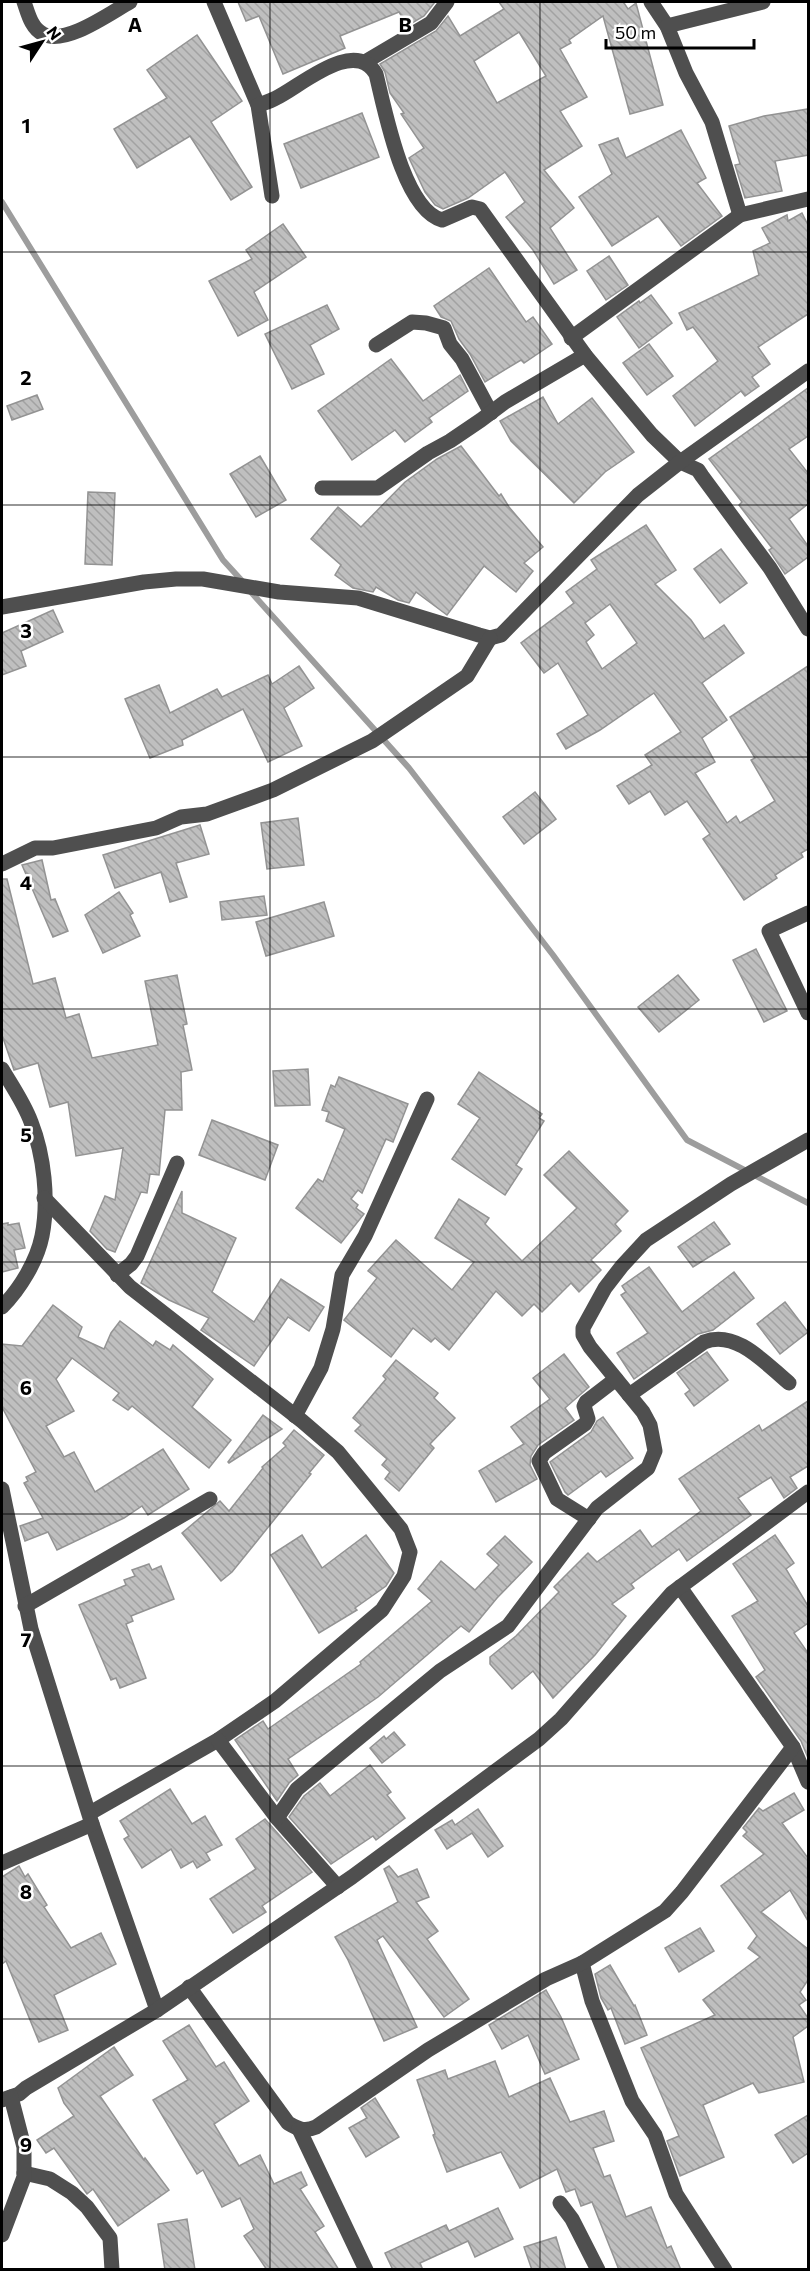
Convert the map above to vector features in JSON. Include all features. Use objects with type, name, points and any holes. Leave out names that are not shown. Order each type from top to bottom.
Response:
[{"type":"street","points":[[24,2],[31,22],[42,34],[55,37],[80,30],[130,2]]},
{"type":"street","points":[[214,2],[258,105],[272,196]]},
{"type":"street","points":[[365,62],[431,23],[447,2]]},
{"type":"street","points":[[651,2],[667,26],[686,73],[712,122],[740,215]]},
{"type":"street","points":[[667,26],[763,2]]},
{"type":"street","points":[[258,105],[276,99],[335,64],[354,60],[372,66],[397,158],[421,206],[434,218],[442,220],[472,207],[480,209],[585,355],[652,435],[680,462],[698,470],[770,568],[808,629]]},
{"type":"street","points":[[571,338],[740,215],[808,199]]},
{"type":"street","points":[[376,345],[412,322],[426,322],[444,328],[450,344],[462,359],[491,413]]},
{"type":"street","points":[[322,488],[378,488],[505,402],[585,355]]},
{"type":"street","points":[[2,607],[144,582],[202,579],[279,592],[358,598],[490,638],[501,635],[638,495],[680,462],[808,371]]},
{"type":"street","points":[[2,864],[35,848],[53,848],[156,828],[181,817],[207,814],[273,790],[372,741],[467,676],[490,638]]},
{"type":"street","points":[[808,913],[769,931],[808,1013]]},
{"type":"street","points":[[2,1069],[26,1111],[35,1134],[40,1150],[44,1198],[42,1237],[32,1263],[13,1296],[2,1307]]},
{"type":"street","points":[[295,1416],[321,1368],[333,1329],[342,1275],[365,1236],[427,1099]]},
{"type":"street","points":[[277,1818],[297,1789],[440,1671],[508,1626],[608,1498],[648,1468],[654,1451],[650,1425],[590,1347],[583,1335],[583,1328],[605,1288],[646,1240],[731,1184],[808,1140]]},
{"type":"street","points":[[117,1275],[137,1256],[177,1163]]},
{"type":"street","points":[[2,1863],[91,1818],[218,1740],[275,1701],[382,1610],[398,1588],[409,1562],[410,1552],[401,1529],[338,1452],[155,1308],[117,1275],[44,1198]]},
{"type":"street","points":[[629,1395],[704,1342],[715,1338],[736,1343],[750,1350],[789,1383]]},
{"type":"street","points":[[590,1519],[558,1499],[539,1461],[544,1454],[587,1421],[585,1404],[616,1379]]},
{"type":"street","points":[[2,1489],[25,1606],[91,1818],[157,2010]]},
{"type":"street","points":[[2,2235],[24,2173],[24,2147],[6,2099],[157,2010],[338,1887],[539,1739],[561,1719],[658,1607],[680,1587],[808,1492]]},
{"type":"street","points":[[25,1606],[210,1499]]},
{"type":"street","points":[[680,1587],[793,1747],[808,1782]]},
{"type":"street","points":[[218,1740],[277,1818],[338,1887]]},
{"type":"street","points":[[189,1988],[288,2123],[299,2129],[308,2130],[316,2127],[428,2050],[546,1979],[582,1963],[664,1911],[682,1892],[793,1747]]},
{"type":"street","points":[[582,1963],[592,2001],[632,2101],[655,2135],[676,2194],[725,2270]]},
{"type":"street","points":[[299,2129],[366,2270]]},
{"type":"street","points":[[24,2173],[50,2179],[72,2193],[87,2207],[110,2238],[112,2270]]},
{"type":"street","points":[[560,2203],[572,2219],[598,2270]]},
{"type":"building","points":[[238,2],[435,2],[424,16],[407,26],[399,12],[340,36],[345,48],[283,74],[259,16],[246,21]]},
{"type":"building","points":[[499,2],[625,2],[628,9],[636,3],[663,105],[630,114],[603,16],[569,40],[571,43],[560,49],[587,97],[560,111],[582,146],[544,170],[574,208],[550,228],[577,270],[554,284],[533,250],[506,217],[525,202],[505,172],[468,198],[443,209],[435,205],[425,192],[409,158],[424,148],[390,93],[385,72],[380,64],[436,31],[448,16],[460,36],[504,9]],"holes":[[[519,32],[546,76],[497,103],[474,61]]]},
{"type":"building","points":[[197,35],[242,101],[211,122],[252,187],[231,200],[190,136],[137,168],[114,129],[167,98],[147,70]]},
{"type":"building","points":[[808,109],[808,155],[775,161],[782,191],[745,198],[735,165],[740,164],[729,126],[764,116]]},
{"type":"building","points":[[362,113],[379,157],[301,188],[284,144]]},
{"type":"building","points":[[681,130],[706,178],[697,183],[722,216],[681,246],[658,216],[612,246],[579,197],[612,174],[599,145],[618,138],[626,158]]},
{"type":"building","points":[[802,213],[808,225],[808,314],[758,347],[770,364],[752,377],[759,386],[745,396],[741,391],[695,426],[673,396],[718,361],[693,327],[687,330],[679,313],[759,275],[753,251],[770,243],[762,228],[787,215],[788,221]]},
{"type":"building","points":[[283,224],[306,257],[254,292],[268,320],[238,336],[209,281],[252,259],[246,250]]},
{"type":"building","points":[[609,256],[628,285],[606,300],[587,271]]},
{"type":"building","points":[[489,268],[526,322],[533,317],[552,344],[524,363],[521,360],[485,382],[451,321],[441,317],[434,306]]},
{"type":"building","points":[[651,295],[672,323],[639,348],[617,317]]},
{"type":"building","points":[[327,305],[339,329],[310,345],[324,374],[292,389],[265,334]]},
{"type":"building","points":[[649,344],[673,376],[647,395],[623,363]]},
{"type":"building","points":[[391,359],[423,401],[460,375],[468,391],[429,418],[432,422],[405,442],[395,430],[352,460],[318,411]]},
{"type":"building","points":[[808,388],[808,436],[789,449],[808,473],[808,504],[789,519],[808,546],[808,557],[785,574],[769,550],[772,548],[739,505],[742,502],[709,459]]},
{"type":"building","points":[[37,395],[43,409],[12,420],[7,406]]},
{"type":"building","points":[[543,397],[558,424],[592,398],[634,452],[605,472],[574,503],[511,441],[500,421]]},
{"type":"building","points":[[461,446],[499,496],[501,494],[509,507],[543,547],[524,563],[533,571],[516,592],[484,566],[447,615],[416,592],[409,603],[398,600],[376,587],[373,592],[353,588],[335,575],[341,565],[311,539],[338,507],[361,527],[405,482],[437,459]]},
{"type":"building","points":[[260,456],[286,500],[256,517],[230,474]]},
{"type":"building","points":[[88,492],[115,493],[112,565],[85,564]]},
{"type":"building","points":[[646,525],[676,570],[655,584],[691,620],[704,639],[724,625],[744,653],[702,683],[727,720],[702,738],[715,762],[695,773],[727,823],[736,816],[740,823],[775,801],[751,760],[755,758],[730,717],[808,666],[808,849],[801,853],[803,857],[775,875],[777,878],[744,900],[703,839],[710,834],[687,801],[665,815],[650,791],[629,804],[617,786],[652,765],[645,755],[681,732],[654,693],[600,730],[566,749],[557,734],[588,715],[558,663],[544,673],[521,643],[574,603],[566,592],[597,569],[591,560]],"holes":[[[610,604],[637,643],[602,669],[586,642],[594,635],[585,623]]]},
{"type":"building","points":[[721,549],[747,583],[720,603],[694,569]]},
{"type":"building","points":[[53,610],[63,632],[21,651],[26,666],[2,675],[2,633]]},
{"type":"building","points":[[299,666],[314,688],[284,708],[302,746],[268,762],[243,709],[182,740],[183,745],[150,758],[125,699],[159,685],[170,713],[217,689],[222,697],[268,675],[272,684]]},
{"type":"building","points":[[535,792],[556,819],[524,844],[503,817]]},
{"type":"building","points":[[298,818],[304,865],[267,869],[261,823]]},
{"type":"building","points":[[200,825],[209,854],[176,863],[187,897],[170,902],[161,872],[115,888],[103,855]]},
{"type":"building","points":[[42,860],[51,900],[55,899],[68,931],[53,937],[22,865]]},
{"type":"building","points":[[2,879],[7,879],[33,984],[55,978],[66,1018],[79,1014],[92,1058],[158,1045],[145,981],[177,975],[187,1024],[183,1025],[192,1070],[181,1072],[182,1110],[165,1110],[159,1175],[150,1174],[147,1193],[141,1192],[115,1252],[107,1249],[90,1231],[105,1196],[115,1200],[123,1148],[76,1156],[68,1102],[50,1107],[38,1063],[14,1070],[2,1035]]},
{"type":"building","points":[[119,892],[133,913],[130,915],[140,936],[103,953],[85,915]]},
{"type":"building","points":[[264,896],[267,915],[222,920],[220,902]]},
{"type":"building","points":[[324,902],[334,936],[266,956],[256,922]]},
{"type":"building","points":[[756,949],[787,1011],[764,1022],[733,960]]},
{"type":"building","points":[[678,975],[699,1000],[659,1032],[638,1007]]},
{"type":"building","points":[[308,1069],[310,1105],[275,1106],[273,1071]]},
{"type":"building","points":[[479,1072],[542,1114],[539,1118],[544,1121],[516,1165],[522,1169],[505,1195],[452,1159],[480,1118],[458,1104]]},
{"type":"building","points":[[339,1077],[408,1104],[393,1142],[386,1139],[362,1193],[358,1190],[351,1199],[358,1205],[356,1208],[364,1214],[341,1243],[296,1208],[318,1179],[323,1182],[345,1129],[326,1121],[329,1112],[322,1110],[331,1085],[335,1087]]},
{"type":"building","points":[[212,1120],[278,1145],[265,1180],[199,1155]]},
{"type":"building","points":[[569,1151],[628,1211],[615,1224],[621,1231],[591,1260],[601,1270],[579,1292],[571,1283],[542,1312],[534,1304],[522,1316],[496,1291],[449,1350],[435,1338],[431,1342],[413,1328],[391,1357],[344,1320],[377,1278],[368,1271],[396,1240],[452,1290],[474,1262],[435,1238],[459,1199],[489,1218],[485,1224],[522,1261],[577,1208],[544,1175]]},
{"type":"building","points":[[182,1191],[182,1213],[236,1238],[212,1292],[254,1322],[281,1279],[324,1307],[309,1331],[288,1317],[254,1366],[201,1330],[209,1318],[169,1300],[141,1283]]},
{"type":"building","points":[[714,1222],[730,1244],[693,1267],[678,1247]]},
{"type":"building","points":[[8,1223],[8,1225],[19,1223],[25,1248],[14,1250],[18,1268],[2,1272],[2,1224]]},
{"type":"building","points":[[649,1267],[682,1312],[734,1272],[754,1298],[713,1330],[698,1334],[634,1379],[617,1353],[648,1333],[621,1295],[626,1292],[622,1286]]},
{"type":"building","points":[[785,1302],[808,1332],[780,1354],[757,1324]]},
{"type":"building","points":[[53,1305],[82,1327],[78,1337],[104,1349],[111,1333],[120,1321],[153,1346],[156,1341],[170,1350],[173,1345],[213,1379],[192,1407],[231,1440],[209,1468],[132,1406],[128,1410],[113,1400],[119,1393],[72,1358],[56,1379],[74,1411],[46,1426],[64,1457],[74,1452],[95,1492],[163,1449],[189,1489],[148,1515],[142,1506],[124,1518],[57,1550],[48,1532],[25,1541],[20,1526],[43,1518],[24,1483],[28,1481],[26,1477],[36,1472],[2,1407],[2,1344],[22,1346]]},
{"type":"building","points":[[707,1352],[728,1380],[694,1406],[685,1394],[690,1390],[677,1373]]},
{"type":"building","points":[[564,1354],[589,1387],[565,1408],[574,1420],[538,1445],[531,1456],[530,1465],[537,1479],[496,1502],[479,1471],[524,1444],[511,1427],[550,1399],[533,1378]]},
{"type":"building","points":[[396,1360],[438,1393],[434,1398],[455,1418],[430,1444],[434,1448],[399,1491],[385,1479],[390,1472],[382,1465],[387,1459],[355,1431],[361,1425],[353,1418],[386,1379],[383,1376]]},
{"type":"building","points":[[808,1401],[808,1466],[790,1477],[797,1488],[784,1498],[771,1477],[738,1498],[751,1515],[687,1561],[679,1549],[631,1584],[634,1588],[612,1604],[626,1616],[595,1655],[553,1698],[533,1671],[512,1689],[490,1664],[490,1657],[516,1636],[559,1592],[554,1587],[588,1553],[597,1562],[640,1530],[652,1547],[701,1511],[679,1479],[759,1425],[762,1431]]},
{"type":"building","points":[[263,1415],[282,1429],[229,1463],[228,1462]]},
{"type":"building","points":[[603,1417],[633,1458],[606,1477],[601,1471],[568,1495],[550,1462],[591,1432],[597,1421]]},
{"type":"building","points":[[294,1430],[324,1455],[232,1572],[221,1581],[182,1533],[220,1501],[229,1511],[262,1467],[286,1446],[283,1443]]},
{"type":"building","points":[[302,1535],[322,1568],[366,1535],[394,1573],[386,1586],[355,1608],[357,1610],[319,1633],[271,1555]]},
{"type":"building","points":[[775,1535],[794,1563],[786,1569],[808,1606],[808,1623],[794,1633],[808,1653],[808,1758],[801,1741],[756,1677],[765,1670],[732,1616],[758,1601],[733,1564]]},
{"type":"building","points":[[505,1536],[532,1562],[497,1598],[469,1632],[461,1626],[378,1697],[288,1759],[298,1775],[289,1783],[277,1801],[235,1740],[263,1721],[268,1729],[361,1664],[360,1662],[432,1601],[418,1589],[441,1561],[475,1590],[499,1565],[487,1554]]},
{"type":"building","points":[[149,1564],[152,1570],[161,1566],[174,1599],[131,1616],[133,1621],[126,1624],[146,1678],[120,1688],[116,1678],[111,1680],[79,1605],[126,1585],[124,1580],[135,1576],[132,1570]]},
{"type":"building","points":[[394,1732],[405,1745],[382,1763],[370,1748],[384,1736],[386,1739]]},
{"type":"building","points":[[370,1765],[391,1792],[387,1795],[405,1818],[376,1840],[373,1836],[331,1864],[289,1817],[304,1796],[320,1783],[330,1796]]},
{"type":"building","points":[[170,1789],[192,1824],[205,1816],[222,1845],[206,1853],[210,1860],[197,1868],[193,1861],[181,1868],[171,1849],[142,1868],[124,1839],[129,1836],[120,1821]]},
{"type":"building","points":[[794,1793],[804,1810],[782,1823],[808,1858],[808,1921],[790,1890],[761,1912],[808,1949],[808,1980],[800,1992],[806,2000],[799,2005],[808,2018],[808,2026],[793,2037],[804,2082],[759,2093],[753,2083],[703,2105],[724,2157],[680,2176],[667,2141],[679,2136],[641,2048],[715,2015],[703,2000],[760,1957],[748,1948],[757,1936],[721,1886],[764,1854],[743,1836],[747,1832],[743,1828],[759,1808],[763,1811]]},
{"type":"building","points":[[478,1809],[503,1846],[488,1857],[472,1833],[447,1849],[435,1830],[452,1820],[455,1825]]},
{"type":"building","points":[[265,1819],[312,1872],[262,1906],[266,1912],[233,1933],[210,1899],[256,1869],[236,1839]]},
{"type":"building","points":[[19,1866],[25,1877],[28,1874],[47,1905],[44,1907],[71,1948],[101,1933],[116,1964],[54,1995],[68,2030],[39,2042],[6,1961],[2,1964],[2,1877]]},
{"type":"building","points":[[389,1866],[398,1877],[417,1869],[429,1897],[416,1902],[438,1931],[427,1939],[469,1999],[444,2017],[383,1936],[377,1940],[417,2027],[384,2041],[348,1960],[335,1937],[398,1902],[384,1869]]},
{"type":"building","points":[[700,1928],[714,1951],[679,1972],[665,1948]]},
{"type":"building","points":[[610,1965],[635,2005],[647,2035],[625,2044],[611,2008],[608,2010],[601,1998],[595,1974]]},
{"type":"building","points":[[546,1990],[561,2017],[579,2059],[545,2074],[528,2035],[502,2049],[489,2025]]},
{"type":"building","points":[[189,2025],[216,2067],[224,2062],[249,2101],[214,2124],[239,2166],[260,2155],[274,2184],[301,2172],[307,2185],[300,2189],[324,2226],[315,2232],[339,2270],[267,2270],[244,2236],[254,2229],[240,2198],[222,2207],[203,2170],[197,2174],[153,2100],[188,2080],[163,2041]]},
{"type":"building","points":[[114,2047],[133,2075],[100,2096],[144,2160],[145,2158],[169,2190],[118,2226],[93,2189],[87,2194],[54,2148],[46,2153],[37,2140],[74,2116],[64,2103],[58,2088]]},
{"type":"building","points":[[495,2061],[509,2097],[550,2078],[570,2122],[604,2111],[614,2141],[593,2148],[604,2177],[610,2175],[626,2217],[651,2207],[667,2248],[671,2246],[681,2270],[619,2270],[592,2202],[581,2206],[575,2189],[566,2192],[557,2169],[520,2188],[501,2152],[447,2172],[433,2135],[435,2134],[417,2080],[445,2070],[448,2079]]},
{"type":"building","points":[[375,2098],[399,2137],[366,2157],[349,2128],[367,2118],[361,2108]]},
{"type":"building","points":[[808,2115],[808,2153],[793,2163],[775,2135]]},
{"type":"building","points":[[498,2208],[513,2239],[475,2257],[468,2241],[420,2263],[423,2270],[393,2270],[385,2253],[446,2225],[449,2231]]},
{"type":"building","points":[[187,2219],[195,2270],[165,2270],[158,2224]]},
{"type":"building","points":[[556,2237],[566,2270],[532,2270],[524,2247]]},
{"type":"waterway","points":[[2,202],[223,560],[244,583]]},
{"type":"waterway","points":[[250,591],[409,768],[553,955],[687,1140],[808,1203]]}]
